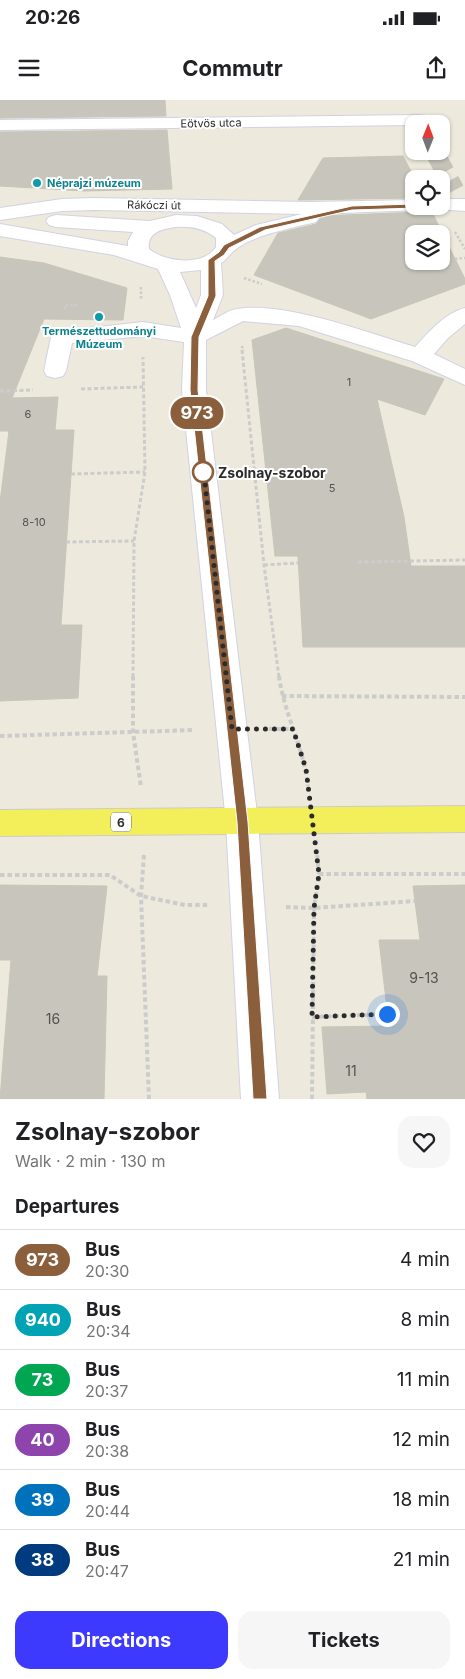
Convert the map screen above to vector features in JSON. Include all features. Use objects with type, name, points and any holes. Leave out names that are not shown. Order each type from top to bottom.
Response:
[{"type":"main road","name":"6","points":[[0,823],[312,822],[465,819]]},
{"type":"street","name":"Eötvös utca","points":[[0,125],[334,113],[405,119]]},
{"type":"street","name":"Rákóczi út","points":[[0,214],[62,205],[94,204],[309,208],[405,206]]},
{"type":"street","name":"Rákóczi út","points":[[0,214],[78,223],[152,227],[176,221],[203,223],[309,208]]},
{"type":"street","name":"Rákóczi út","points":[[167,265],[191,265],[219,253],[263,229],[352,208]]},
{"type":"street","points":[[195,337],[212,296],[219,253],[226,237],[221,232],[203,223]]},
{"type":"street","points":[[146,257],[138,248],[138,241],[140,235],[152,227]]},
{"type":"street","points":[[0,230],[146,257],[167,265],[181,295],[195,337],[194,390],[242,822],[260,1099]]},
{"type":"street","points":[[420,356],[440,332],[465,314]]},
{"type":"street","points":[[56,371],[62,337],[143,329],[195,337],[239,316],[261,315],[301,320],[420,356],[465,378]]},
{"type":"path","points":[[459,228],[452,229],[465,249]]},
{"type":"path","points":[[455,259],[465,258]]},
{"type":"path","points":[[248,270],[237,294],[264,565],[282,696],[306,769],[319,874],[314,908],[312,1099]]},
{"type":"path","points":[[141,296],[144,472],[134,541],[133,732],[146,822],[141,896],[149,1099]]},
{"type":"path","points":[[70,474],[144,472]]},
{"type":"path","points":[[66,542],[134,541]]},
{"type":"path","points":[[358,562],[465,560]]},
{"type":"path","points":[[264,565],[298,563]]},
{"type":"path","points":[[282,696],[465,697]]},
{"type":"path","points":[[0,736],[293,729]]},
{"type":"path","points":[[319,874],[465,874]]},
{"type":"path","points":[[0,875],[110,875],[141,896],[185,905],[314,908],[415,901]]},
{"type":"path","points":[[312,1017],[387,1014]]},
{"type":"building","points":[[0,100],[165,100],[166,116],[0,118]]},
{"type":"building","points":[[167,130],[172,189],[84,191],[0,186],[0,132]]},
{"type":"building","points":[[403,156],[410,170],[405,170],[405,198],[298,200],[323,158]]},
{"type":"building","points":[[405,213],[405,215],[433,215],[438,225],[405,225],[405,270],[450,270],[450,249],[465,279],[465,284],[371,319],[254,275],[278,233],[316,224],[320,219],[319,216]]},
{"type":"building","points":[[0,257],[44,263],[127,288],[123,320],[44,319],[12,398],[58,397],[55,430],[74,430],[61,625],[82,625],[78,698],[0,701],[0,502],[9,431],[0,431]]},
{"type":"building","points":[[286,328],[444,379],[425,415],[377,399],[404,517],[411,566],[465,566],[465,647],[303,647],[298,556],[275,556],[252,340]]},
{"type":"building","points":[[0,885],[107,886],[97,976],[107,976],[104,1099],[0,1099],[11,960],[0,960]]},
{"type":"building","points":[[465,885],[465,1099],[367,1099],[366,1092],[327,1094],[322,1027],[389,1026],[379,940],[420,940],[413,886]]},
{"type":"tunnel","points":[[439,160],[455,190]]},
{"type":"bus line","name":"973","points":[[260,1099],[242,822],[194,390],[195,337],[212,296],[212,260],[222,254],[226,246],[263,229],[352,208],[405,206]]},
{"type":"place","name":"Néprajzi múzeum","points":[[37,183]]},
{"type":"place","name":"Természettudományi Múzeum","points":[[99,317]]},
{"type":"place","name":"Zsolnay-szobor","points":[[203,472]]},
{"type":"route","points":[[203,472],[203,465],[232,729],[293,729],[306,769],[319,874],[314,908],[312,1017],[387,1014]]}]
